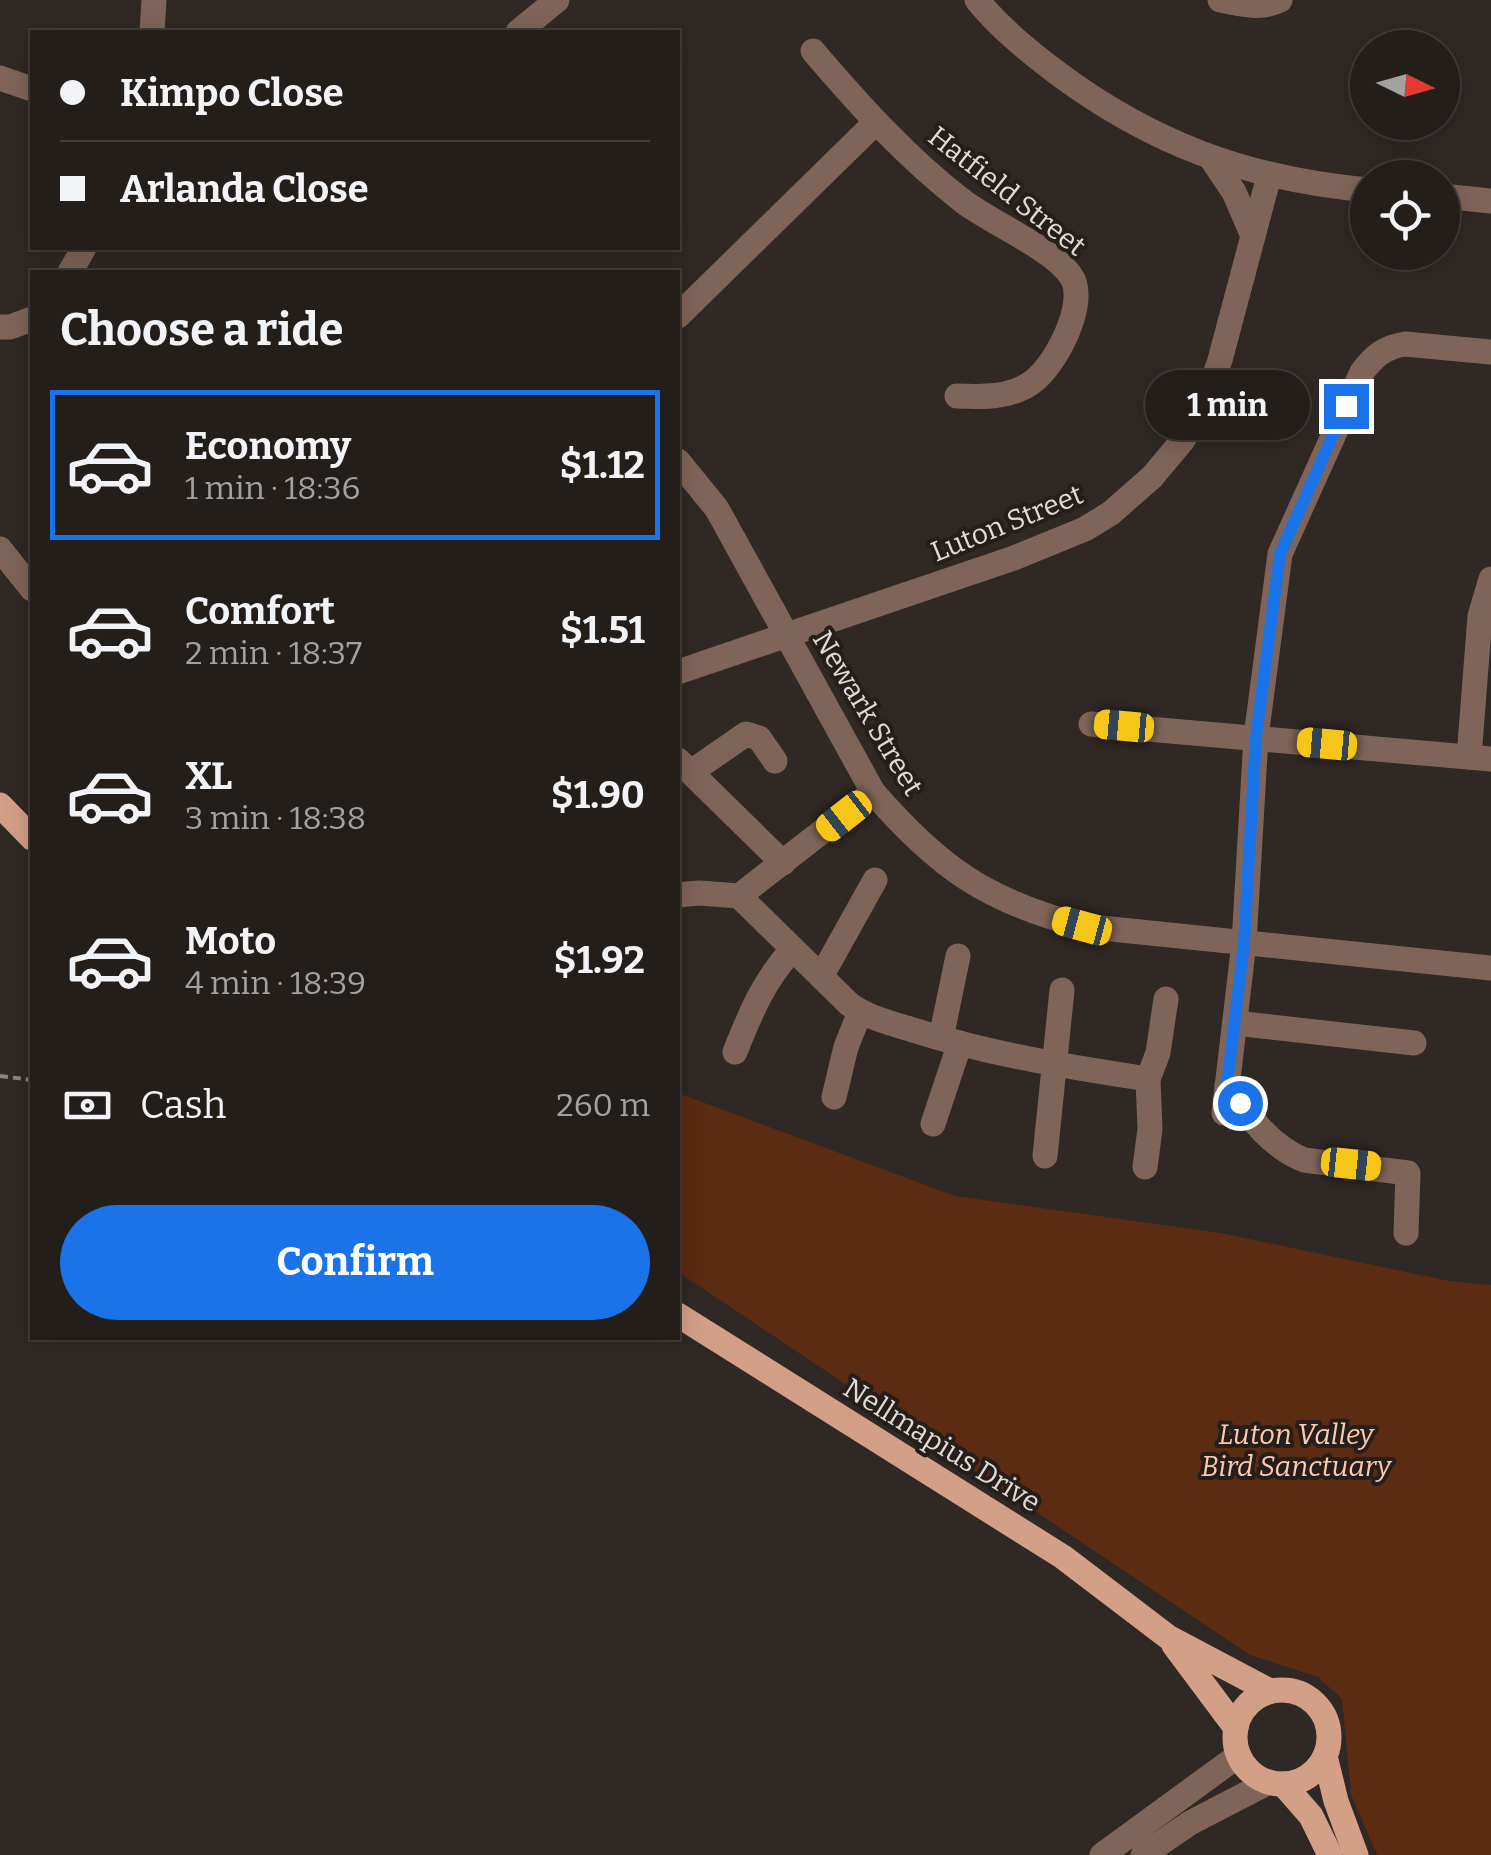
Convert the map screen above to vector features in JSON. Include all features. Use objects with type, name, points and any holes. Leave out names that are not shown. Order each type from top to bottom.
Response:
[{"type":"main road","points":[[0,805],[30,836]]},
{"type":"main road","name":"Nellmapius Drive","points":[[680,1317],[1063,1557],[1168,1637],[1270,1692]]},
{"type":"main road","name":"Nellmapius Drive","points":[[1168,1637],[1236,1728]]},
{"type":"main road","points":[[1330,1855],[1312,1816],[1276,1783],[1256,1776],[1239,1755],[1236,1728],[1248,1705],[1270,1692],[1285,1690],[1312,1700],[1328,1726],[1326,1756],[1336,1801],[1356,1855]]},
{"type":"main road","points":[[1276,1783],[1308,1776],[1326,1756]]},
{"type":"street","points":[[152,30],[154,0]]},
{"type":"street","points":[[520,30],[557,0]]},
{"type":"street","points":[[977,0],[995,22],[1074,86],[1132,123],[1212,158],[1269,176],[1350,187]]},
{"type":"street","points":[[1220,0],[1252,6],[1280,0]]},
{"type":"street","name":"Hatfield Street","points":[[813,51],[874,123],[961,200],[1065,268],[1074,279],[1078,293],[1076,310],[1042,374],[1006,394],[957,396]]},
{"type":"street","points":[[0,78],[30,88]]},
{"type":"street","points":[[680,314],[874,123]]},
{"type":"street","points":[[1212,158],[1239,202],[1253,236]]},
{"type":"street","name":"Luton Street","points":[[680,671],[1014,558],[1110,513],[1152,476],[1183,440],[1206,401],[1269,176]]},
{"type":"street","points":[[1460,198],[1491,201]]},
{"type":"street","points":[[0,326],[10,327],[30,320]]},
{"type":"street","points":[[1224,1113],[1244,943],[1256,737],[1280,554],[1362,372],[1372,359],[1392,346],[1491,352]]},
{"type":"street","name":"Newark Street","points":[[680,464],[716,509],[874,792],[940,861],[1002,901],[1082,926],[1491,968]]},
{"type":"street","points":[[0,549],[29,580]]},
{"type":"street","points":[[1090,724],[1480,758],[1480,616],[1491,579]]},
{"type":"street","points":[[776,762],[759,738],[746,734],[684,766],[784,862]]},
{"type":"street","points":[[739,896],[874,792]]},
{"type":"street","points":[[822,975],[874,880]]},
{"type":"street","points":[[680,895],[739,896],[860,1012],[950,1041],[1148,1080]]},
{"type":"street","points":[[734,1052],[761,990],[792,950]]},
{"type":"street","points":[[933,1124],[950,1041],[958,956]]},
{"type":"street","points":[[1045,1156],[1062,990]]},
{"type":"street","points":[[1145,1166],[1150,1129],[1148,1080],[1158,1053],[1166,999]]},
{"type":"street","points":[[834,1097],[846,1047],[860,1012]]},
{"type":"street","points":[[1234,1023],[1414,1042]]},
{"type":"street","points":[[1227,1085],[1253,1122],[1289,1154],[1304,1160],[1408,1173],[1406,1233]]},
{"type":"street","points":[[1102,1855],[1239,1755]]},
{"type":"street","points":[[1142,1855],[1190,1822],[1276,1783]]},
{"type":"street","points":[[1175,1855],[1190,1822]]},
{"type":"path","points":[[0,1076],[30,1080]]},
{"type":"green space","name":"Luton Valley Bird Sanctuary","points":[[680,1094],[955,1196],[1221,1233],[1449,1281],[1491,1285],[1491,1855],[1377,1855],[1351,1795],[1342,1699],[1318,1677],[1250,1655],[680,1273]]},
{"type":"route","points":[[1240,1103],[1227,1085],[1244,943],[1256,737],[1280,554],[1346,406]]}]
